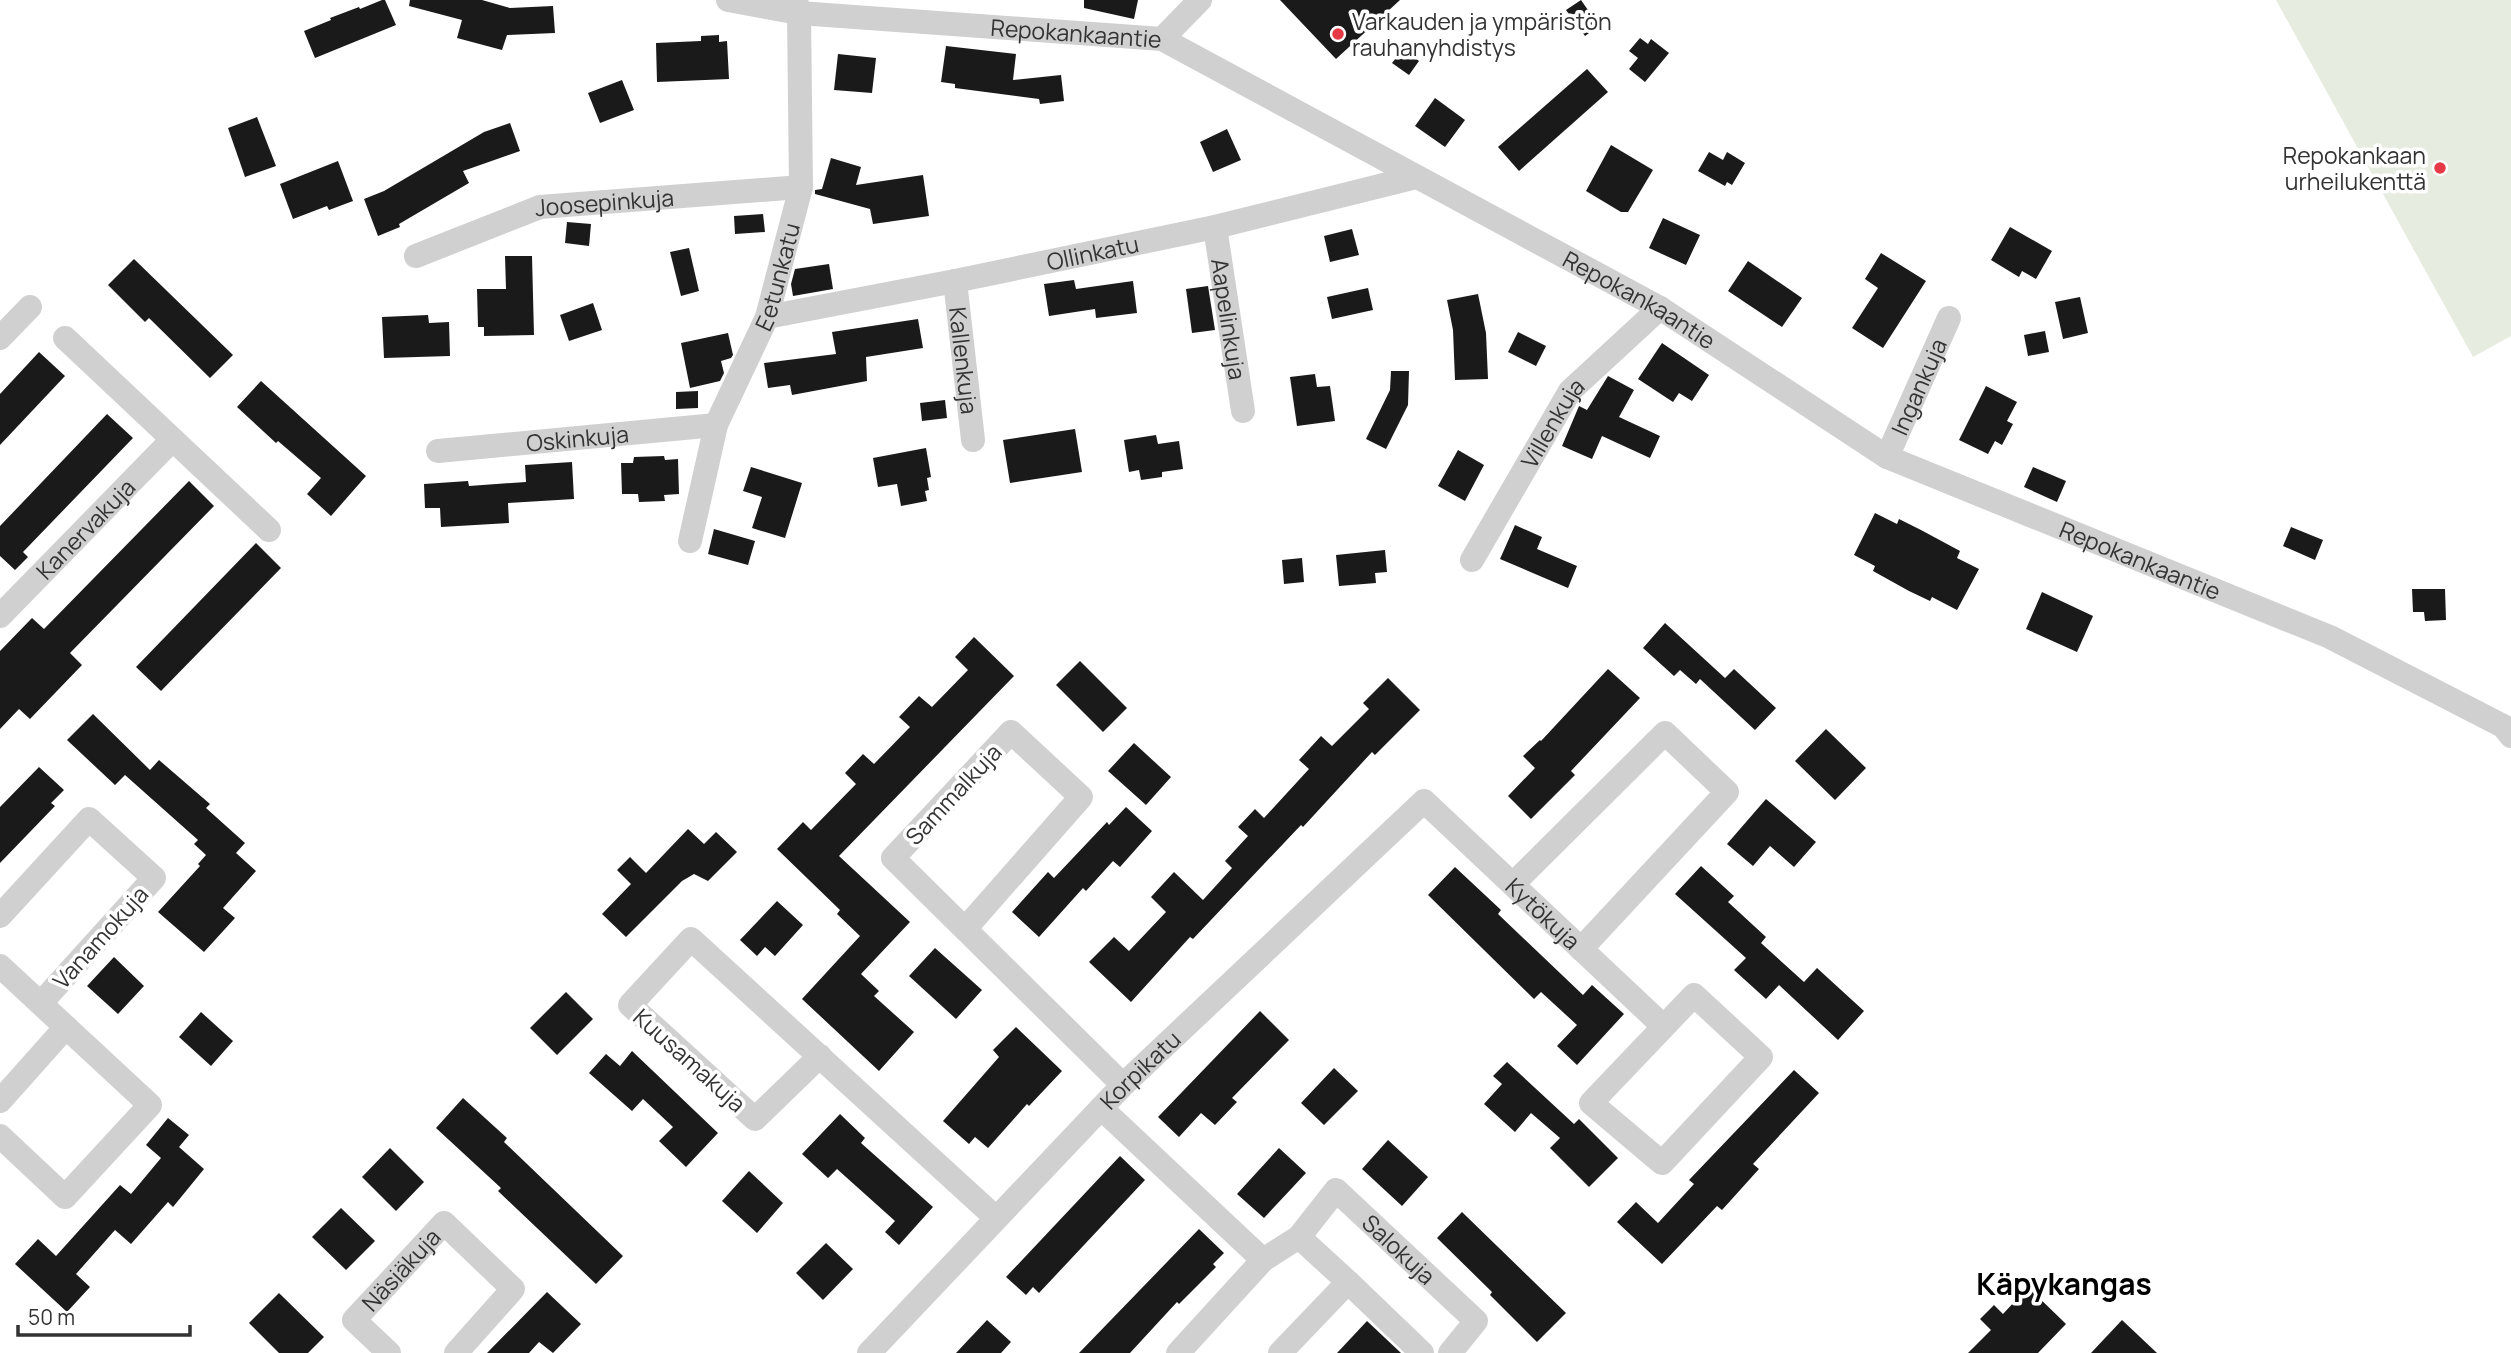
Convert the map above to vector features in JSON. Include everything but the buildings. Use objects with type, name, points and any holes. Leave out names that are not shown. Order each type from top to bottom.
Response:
[{"type":"street","name":"Repokankaantie","points":[[728,0],[1162,39],[1660,308],[1888,457],[2330,637],[2503,726],[2511,736]]},
{"type":"street","points":[[1162,39],[1200,0]]},
{"type":"street","name":"Eetunkatu","points":[[690,541],[716,425],[767,317],[801,187],[798,7]]},
{"type":"street","name":"Ollinkatu","points":[[767,317],[1215,227],[1416,177]]},
{"type":"street","name":"Joosepinkuja","points":[[416,256],[540,207],[801,187]]},
{"type":"street","name":"Aapelinkuja","points":[[1215,227],[1243,411]]},
{"type":"street","name":"Kallenkuja","points":[[955,281],[973,440]]},
{"type":"street","points":[[0,338],[30,307]]},
{"type":"street","name":"Villenkuja","points":[[1472,560],[1570,391],[1660,308]]},
{"type":"street","name":"Ingankuja","points":[[1888,457],[1950,318]]},
{"type":"street","points":[[65,338],[171,441],[269,530]]},
{"type":"street","name":"Oskinkuja","points":[[438,451],[716,425]]},
{"type":"street","name":"Kanervakuja","points":[[0,616],[171,441]]},
{"type":"street","name":"Sammalkuja","points":[[965,929],[1081,797],[1011,732],[893,858],[1123,1085]]},
{"type":"street","points":[[1513,884],[1665,733],[1718,783],[1727,792],[1581,949]]},
{"type":"street","name":"Kytökuja","points":[[1424,801],[1663,1026]]},
{"type":"street","name":"Korpikatu","points":[[869,1353],[1123,1085],[1424,801]]},
{"type":"street","name":"Vanamokuja","points":[[0,916],[89,819],[154,878],[41,1003]]},
{"type":"street","name":"Kuusamakuja","points":[[820,1056],[755,1119],[630,1004],[691,939],[820,1056],[996,1218]]},
{"type":"street","name":"Vanamokuja","points":[[0,966],[150,1105],[65,1197],[0,1136]]},
{"type":"street","points":[[1694,995],[1761,1057],[1662,1163],[1591,1103],[1663,1026],[1694,995]]},
{"type":"street","name":"Vanamokuja","points":[[0,1101],[66,1027]]},
{"type":"street","points":[[1101,1108],[1264,1260]]},
{"type":"street","name":"Salokuja","points":[[1178,1353],[1264,1260],[1299,1237],[1336,1190],[1476,1321],[1450,1353]]},
{"type":"street","name":"Näsiäkuja","points":[[389,1353],[354,1320],[444,1223],[513,1289],[457,1352]]},
{"type":"street","points":[[1299,1237],[1422,1353]]},
{"type":"street","points":[[1280,1353],[1348,1282]]},
{"type":"shaded area","name":"Repokankaan urheilukenttä","points":[[2276,0],[2511,0],[2511,336],[2473,357]]},
{"type":"place","name":"Varkauden ja ympäristön rauhanyhdistys","points":[[1338,34]]},
{"type":"place","name":"Repokankaan urheilukenttä","points":[[2440,168]]},
{"type":"district","name":"Käpykangas","points":[[2064,1283]]}]
